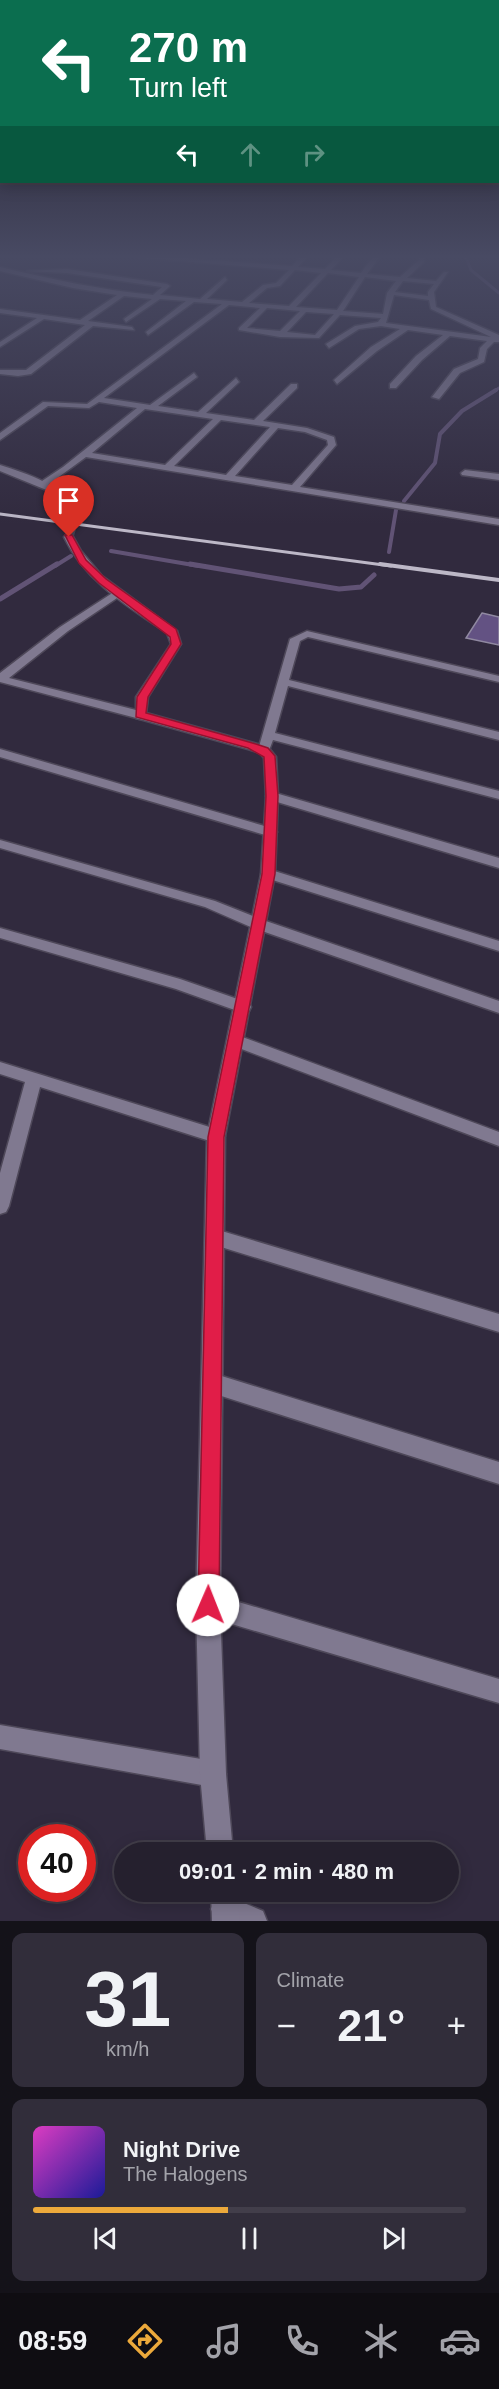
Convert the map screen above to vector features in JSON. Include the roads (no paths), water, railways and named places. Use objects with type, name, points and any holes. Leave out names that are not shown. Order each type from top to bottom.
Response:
[{"type":"street","points":[[0,372],[18,374],[28,372],[64,345]]},
{"type":"street","points":[[0,437],[46,404],[85,407],[99,400],[173,345]]},
{"type":"street","points":[[337,382],[381,345]]},
{"type":"street","points":[[393,386],[435,345]]},
{"type":"street","points":[[436,397],[457,371],[481,360],[484,348],[489,345]]},
{"type":"street","points":[[42,485],[148,406],[194,375]]},
{"type":"street","points":[[200,414],[236,380]]},
{"type":"street","points":[[257,422],[294,386]]},
{"type":"street","points":[[99,400],[314,431],[333,442],[295,487]]},
{"type":"street","points":[[168,467],[219,417]]},
{"type":"street","points":[[229,477],[276,425]]},
{"type":"street","points":[[85,454],[499,522]]},
{"type":"street","points":[[0,468],[42,485],[77,510]]},
{"type":"street","points":[[465,473],[499,477]]},
{"type":"street","points":[[69,537],[83,561],[118,594],[172,632],[175,637],[176,644],[142,697],[140,715]]},
{"type":"street","points":[[0,679],[64,629],[118,594]]},
{"type":"street","points":[[219,1842],[213,1774],[208,1605],[216,1137],[237,1041],[268,874],[272,796],[270,756],[266,743],[295,639],[307,634],[499,679]]},
{"type":"street","points":[[0,679],[140,715],[499,795]]},
{"type":"street","points":[[284,682],[499,736]]},
{"type":"street","points":[[0,753],[270,832]]},
{"type":"street","points":[[272,796],[499,863]]},
{"type":"street","points":[[0,844],[200,901],[258,924],[499,1007]]},
{"type":"street","points":[[268,874],[499,946]]},
{"type":"street","points":[[0,933],[180,985],[243,1007]]},
{"type":"street","points":[[237,1041],[499,1139]]},
{"type":"street","points":[[0,1068],[216,1137]]},
{"type":"street","points":[[0,1206],[34,1078]]},
{"type":"street","points":[[215,1237],[499,1323]]},
{"type":"street","points":[[212,1383],[499,1473]]},
{"type":"street","points":[[208,1605],[499,1691]]},
{"type":"street","points":[[0,1737],[213,1774]]},
{"type":"street","points":[[225,1907],[253,1921]]},
{"type":"waterway","points":[[404,501],[435,463],[440,434],[462,411],[496,390]]},
{"type":"waterway","points":[[389,552],[396,510]]},
{"type":"waterway","points":[[111,551],[199,566]]},
{"type":"waterway","points":[[55,566],[71,556]]},
{"type":"waterway","points":[[0,599],[57,564]]},
{"type":"waterway","points":[[190,564],[339,589],[361,587],[374,575]]},
{"type":"tunnel","points":[[69,537],[77,510]]},
{"type":"railway","points":[[0,514],[391,566]]},
{"type":"railway","points":[[380,564],[499,580]]}]
